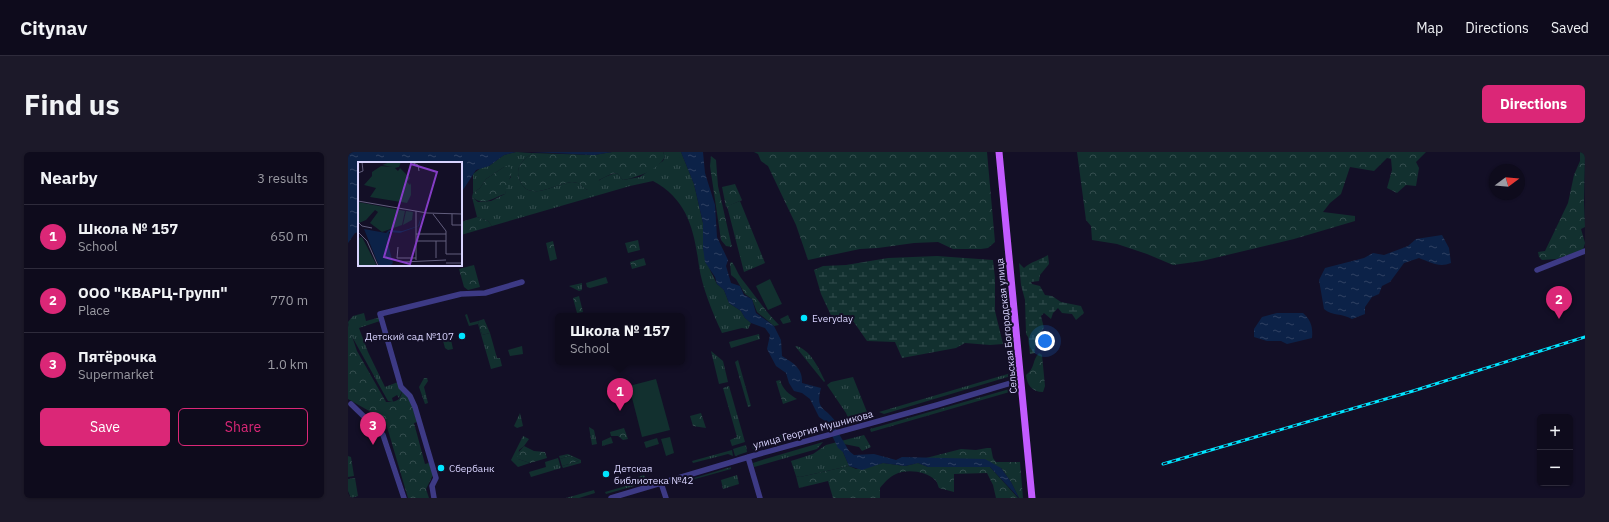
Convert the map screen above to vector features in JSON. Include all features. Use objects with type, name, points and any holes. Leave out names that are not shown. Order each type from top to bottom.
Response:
[{"type":"main road","name":"Сельская Богородская улица","points":[[999,152],[1022,380],[1032,498]]},
{"type":"street","points":[[1537,270],[1585,251]]},
{"type":"street","points":[[434,498],[432,486],[436,478],[417,413],[413,401],[401,387],[380,314],[461,294],[485,293],[522,282]]},
{"type":"street","name":"улица Георгия Мушникова","points":[[611,498],[748,457],[1022,380]]},
{"type":"street","points":[[351,404],[383,435],[404,498]]},
{"type":"street","points":[[748,457],[760,498]]},
{"type":"street","points":[[661,483],[666,498]]},
{"type":"green space","points":[[516,152],[532,153],[519,167],[518,174],[523,186],[528,190],[534,191],[572,182],[578,183],[587,190],[601,179],[617,173],[623,180],[640,177],[663,161],[665,157],[663,152],[681,152],[694,184],[703,223],[703,248],[710,270],[717,284],[724,290],[729,303],[741,311],[745,318],[751,323],[748,329],[742,328],[722,333],[705,291],[700,274],[695,240],[687,217],[682,207],[674,197],[653,181],[630,186],[492,226],[488,221],[477,217],[472,197],[478,202],[491,201],[505,194],[507,182],[511,177],[504,167],[486,179],[480,188],[473,193],[473,174],[482,167],[489,166],[504,155]]},
{"type":"green space","points":[[612,152],[663,152],[665,157],[657,166],[647,173],[623,180],[617,173],[611,174],[599,180],[598,186],[587,190],[578,183],[572,182],[541,190],[528,190],[523,186],[519,178],[519,167],[532,153],[594,155]]},
{"type":"green space","points":[[754,152],[987,152],[995,242],[988,248],[981,249],[953,249],[938,242],[914,243],[860,249],[808,260],[796,225],[768,166],[761,161],[758,154]]},
{"type":"green space","points":[[1077,152],[1426,152],[1416,162],[1419,168],[1416,186],[1406,185],[1397,193],[1387,188],[1392,170],[1391,159],[1387,158],[1374,171],[1350,167],[1341,194],[1330,203],[1323,212],[1355,216],[1355,221],[1294,239],[1202,261],[1173,265],[1117,244],[1092,240],[1091,226],[1086,220]]},
{"type":"green space","points":[[1580,152],[1585,152],[1585,227],[1581,229],[1585,243],[1583,250],[1557,259],[1542,260],[1539,257],[1538,252],[1545,251],[1568,203],[1574,175],[1580,161]]},
{"type":"green space","points":[[711,156],[716,160],[718,186],[732,247],[726,246],[721,240],[710,166]]},
{"type":"green space","points":[[504,167],[510,167],[512,171],[505,194],[484,202],[476,200],[472,197],[473,193],[480,188],[486,179]]},
{"type":"green space","points":[[735,184],[742,200],[726,207],[722,187]]},
{"type":"green space","points":[[740,201],[765,263],[744,272],[727,206]]},
{"type":"green space","points":[[477,217],[488,221],[492,226],[462,235],[462,222]]},
{"type":"green space","points":[[638,240],[640,250],[628,253],[625,243]]},
{"type":"green space","points":[[553,241],[557,259],[550,261],[546,243]]},
{"type":"green space","points":[[1048,255],[1049,264],[1040,275],[1039,281],[1031,282],[1032,284],[1040,286],[1045,295],[1052,296],[1061,302],[1081,306],[1084,313],[1076,320],[1072,314],[1062,313],[1058,308],[1053,313],[1051,319],[1044,313],[1041,316],[1044,328],[1036,338],[1035,353],[1030,354],[1028,337],[1026,334],[1025,300],[1021,285],[1019,263],[1024,268]]},
{"type":"green space","points":[[937,256],[993,260],[995,278],[995,311],[1003,344],[990,345],[965,343],[956,348],[902,358],[895,342],[867,341],[851,318],[835,324],[821,294],[814,270],[823,266],[846,265],[888,258]]},
{"type":"green space","points":[[644,258],[646,265],[632,269],[630,262]]},
{"type":"green space","points":[[732,262],[741,278],[779,325],[774,326],[757,312],[752,299],[745,294],[736,279],[731,275],[730,263]]},
{"type":"green space","points":[[474,265],[480,287],[468,290],[464,287],[459,269]]},
{"type":"green space","points":[[606,277],[608,283],[590,288],[587,287],[586,283]]},
{"type":"green space","points":[[770,279],[782,304],[768,310],[756,286]]},
{"type":"green space","points":[[582,283],[582,290],[579,291],[569,286]]},
{"type":"green space","points":[[579,296],[583,312],[577,313],[573,298]]},
{"type":"green space","points":[[364,313],[366,321],[381,317],[380,321],[359,328],[368,352],[385,387],[398,382],[402,391],[399,398],[397,395],[392,398],[393,402],[388,401],[350,333],[348,322],[353,316]]},
{"type":"green space","points":[[467,314],[470,323],[478,321],[482,335],[490,333],[497,358],[500,358],[502,366],[491,369],[478,324],[469,326],[465,315]]},
{"type":"green space","points":[[788,315],[791,322],[783,324],[780,319]]},
{"type":"green space","points":[[484,319],[490,333],[482,335],[478,321]]},
{"type":"green space","points":[[348,324],[357,351],[386,402],[392,402],[399,399],[402,391],[410,399],[417,422],[414,423],[425,464],[429,463],[433,475],[426,489],[429,498],[408,498],[385,420],[348,399]]},
{"type":"green space","points":[[759,334],[760,339],[731,348],[729,342]]},
{"type":"green space","points":[[444,336],[446,342],[451,340],[453,349],[448,350],[445,348],[442,337]]},
{"type":"green space","points":[[522,346],[523,354],[510,356],[508,350]]},
{"type":"green space","points":[[795,346],[810,355],[820,371],[825,381],[824,382]]},
{"type":"green space","points":[[711,351],[723,361],[728,382],[719,384]]},
{"type":"green space","points":[[1039,353],[1042,355],[1045,386],[1043,392],[1036,391],[1031,387],[1026,375],[1031,370]]},
{"type":"green space","points":[[738,360],[751,406],[748,407],[735,362]]},
{"type":"green space","points":[[1011,373],[1011,376],[884,414],[879,412]]},
{"type":"green space","points":[[853,377],[867,412],[863,416],[849,420],[827,385],[831,382]]},
{"type":"green space","points":[[424,378],[427,378],[428,381],[424,387],[428,403],[425,404],[419,387]]},
{"type":"green space","points":[[656,379],[670,430],[642,437],[629,386]]},
{"type":"green space","points":[[780,380],[787,391],[797,399],[783,404],[776,381]]},
{"type":"green space","points":[[729,386],[745,442],[732,446],[730,440],[737,437],[723,388]]},
{"type":"green space","points":[[1013,388],[1013,391],[871,432],[870,429]]},
{"type":"green space","points":[[520,413],[523,426],[517,428],[514,426]]},
{"type":"green space","points":[[701,413],[706,428],[693,426],[690,416]]},
{"type":"green space","points":[[589,427],[594,430],[597,444],[592,445]]},
{"type":"green space","points":[[810,427],[809,435],[753,449],[752,443]]},
{"type":"green space","points":[[624,428],[628,439],[623,440],[618,436],[611,436],[610,432]]},
{"type":"green space","points":[[864,435],[871,447],[862,451],[859,447],[844,444],[843,452],[849,466],[800,477],[796,476],[791,461],[813,454],[826,445]]},
{"type":"green space","points":[[523,436],[529,439],[519,450],[518,459],[530,463],[518,467],[511,460]]},
{"type":"green space","points":[[611,437],[613,443],[602,446],[602,441]]},
{"type":"green space","points":[[670,437],[674,453],[666,456],[661,439]]},
{"type":"green space","points":[[657,438],[659,444],[646,448],[644,442]]},
{"type":"green space","points":[[823,442],[817,449],[754,467],[753,463]]},
{"type":"green space","points":[[746,445],[747,452],[735,456],[733,449]]},
{"type":"green space","points":[[524,446],[534,451],[545,452],[547,458],[530,463],[518,459],[517,454]]},
{"type":"green space","points":[[991,448],[993,458],[996,462],[1020,462],[1023,498],[1019,498],[1011,482],[1001,468],[926,458],[961,449],[976,450]]},
{"type":"green space","points":[[732,450],[733,456],[728,454],[693,463],[692,461]]},
{"type":"green space","points":[[568,454],[581,460],[581,463],[563,468],[562,466],[579,461],[569,456],[560,459],[559,456]]},
{"type":"green space","points":[[348,456],[351,457],[354,476],[348,477]]},
{"type":"green space","points":[[569,456],[579,461],[562,466],[560,459]]},
{"type":"green space","points":[[558,458],[561,468],[531,477],[529,472],[546,467],[545,462]]},
{"type":"green space","points":[[883,463],[905,466],[918,463],[928,467],[990,467],[1018,498],[996,498],[993,485],[987,473],[954,474],[954,492],[939,488],[936,481],[922,473],[911,471],[900,472],[889,478],[880,488],[880,498],[833,498],[828,481],[799,488],[796,476],[800,477],[849,466],[856,469]]},
{"type":"green space","points":[[731,467],[731,469],[677,484],[677,483]]},
{"type":"green space","points":[[644,475],[648,482],[606,494],[605,492],[636,483],[635,478]]},
{"type":"green space","points":[[737,475],[739,484],[723,489],[721,480]]},
{"type":"green space","points":[[355,478],[358,496],[351,498],[348,491],[348,479]]},
{"type":"green space","points":[[594,490],[595,493],[579,498],[566,498]]},
{"type":"water","points":[[348,152],[516,152],[504,155],[489,166],[476,170],[462,191],[462,162],[358,162],[358,232],[355,233],[348,243]]},
{"type":"water","points":[[531,152],[612,152],[594,155]]},
{"type":"water","points":[[681,152],[703,152],[705,173],[715,205],[717,237],[728,260],[726,266],[731,283],[740,286],[744,295],[752,299],[756,313],[774,326],[781,340],[782,356],[799,370],[801,373],[802,383],[821,388],[819,395],[820,405],[836,422],[835,427],[849,451],[854,455],[874,454],[896,460],[902,457],[985,459],[1001,468],[1011,482],[1019,498],[990,467],[928,467],[918,463],[905,466],[883,463],[862,470],[849,466],[843,452],[838,448],[825,421],[819,417],[810,399],[802,393],[794,391],[789,383],[786,373],[776,366],[767,349],[770,335],[765,328],[751,323],[745,318],[741,311],[729,303],[724,290],[717,284],[715,277],[705,262],[703,248],[703,223],[694,184]]},
{"type":"water","points":[[1442,235],[1449,248],[1451,263],[1439,265],[1419,258],[1404,263],[1390,282],[1382,286],[1379,294],[1372,297],[1365,307],[1365,314],[1352,319],[1330,313],[1324,309],[1319,280],[1325,268],[1364,258],[1373,253],[1384,255],[1408,246],[1416,239]]},
{"type":"water","points":[[1277,313],[1303,313],[1311,324],[1312,338],[1287,344],[1281,341],[1267,341],[1254,337],[1254,329],[1262,317]]},
{"type":"railway","points":[[1163,464],[1413,391],[1585,337]]},
{"type":"place","name":"Everyday","points":[[804,318]]},
{"type":"place","name":"ООО \"КВАРЦ-Групп\"","points":[[1559,319]]},
{"type":"place","name":"Детский сад №107","points":[[462,336]]},
{"type":"place","name":"Школа № 157","points":[[620,411]]},
{"type":"place","name":"Пятёрочка","points":[[373,445]]},
{"type":"place","name":"Сбербанк","points":[[441,468]]},
{"type":"place","name":"Детская библиотека №42","points":[[606,474]]}]
